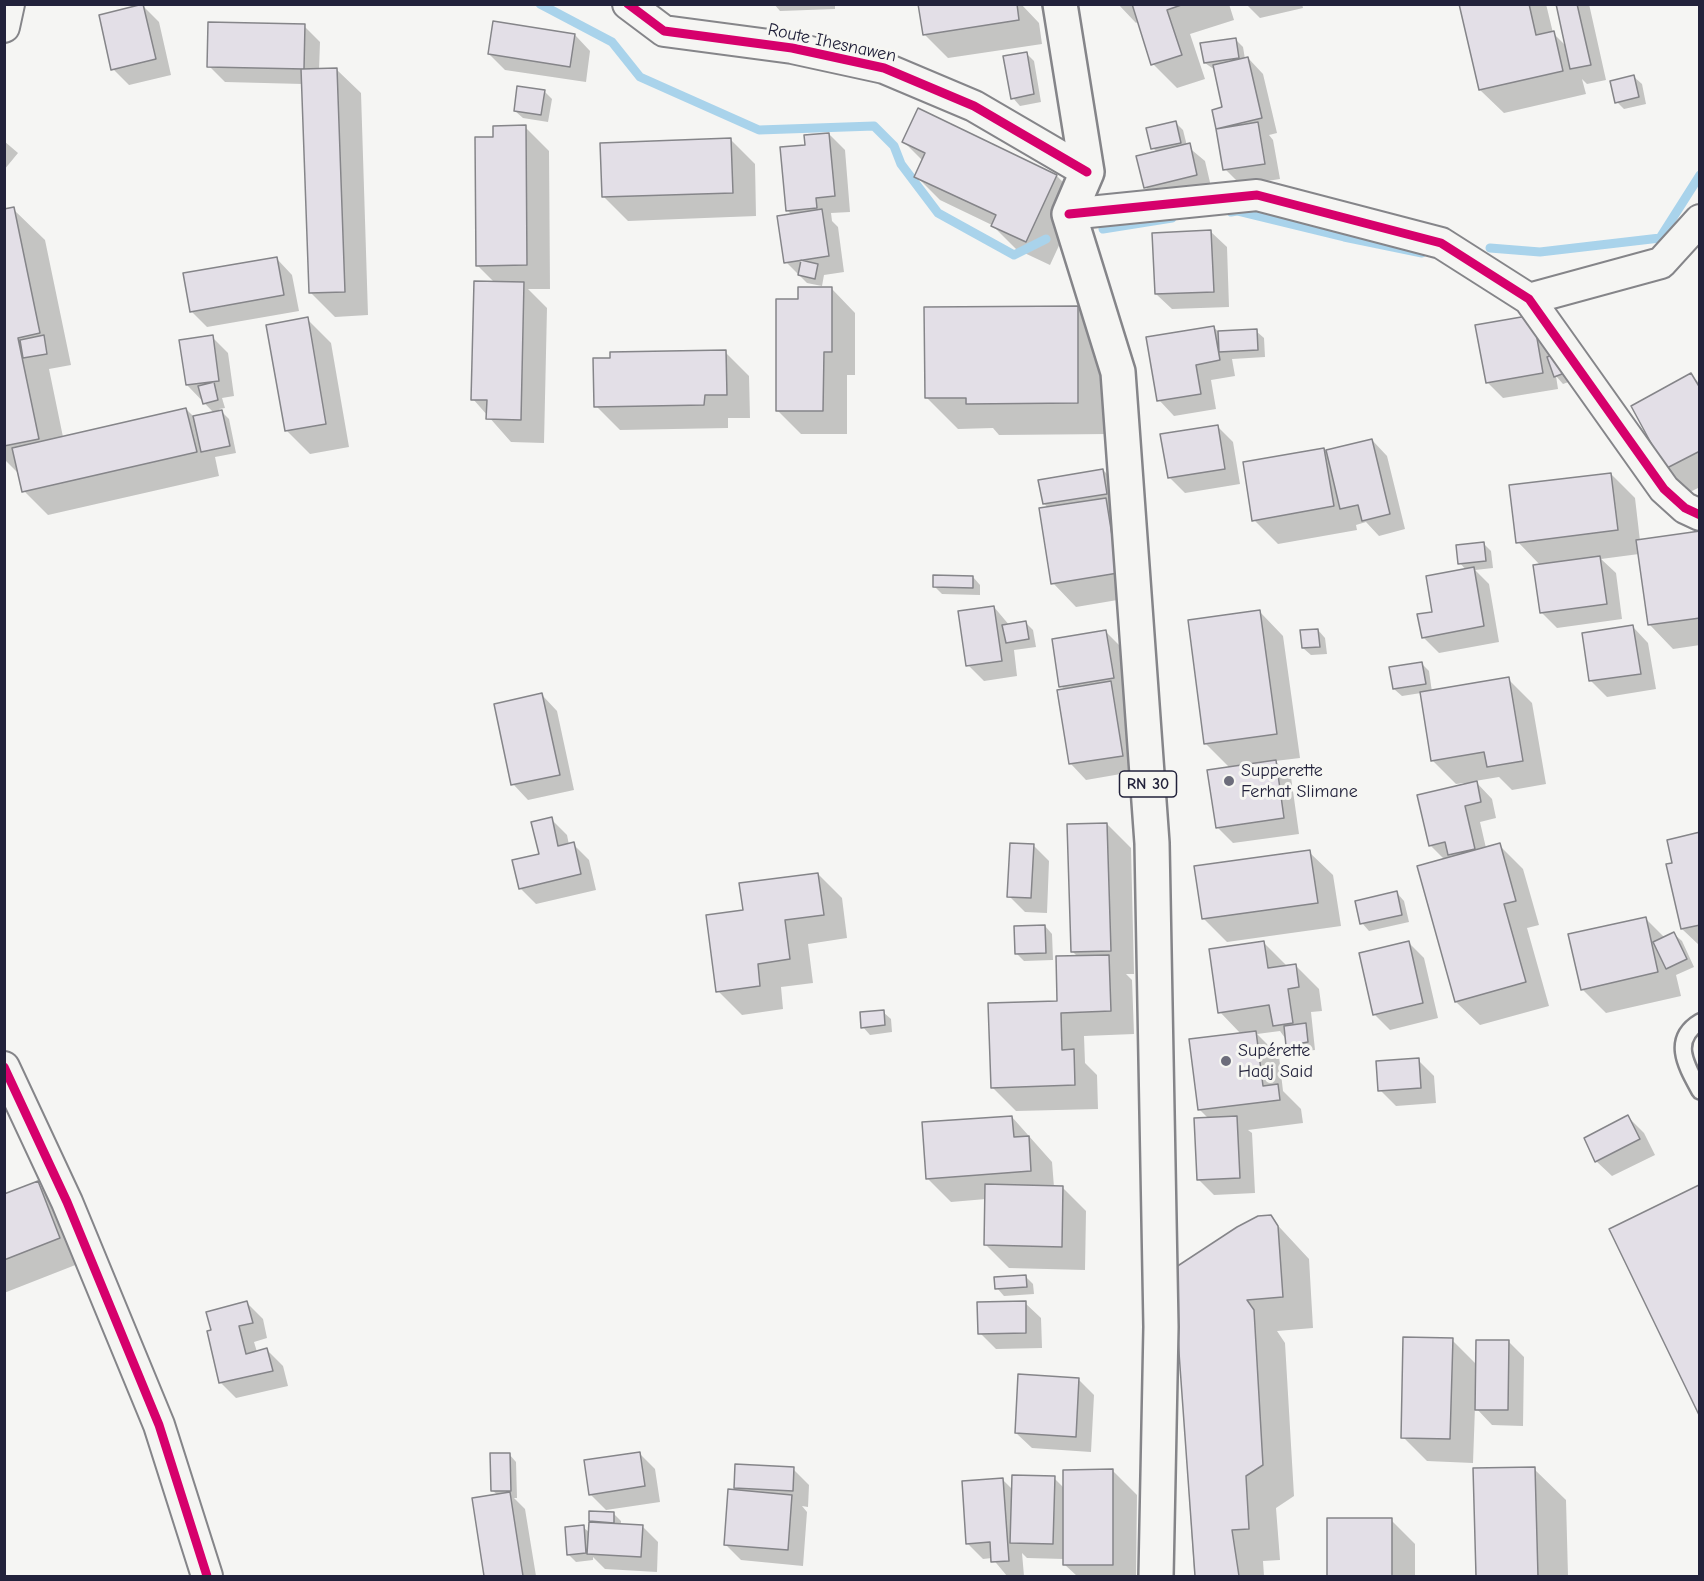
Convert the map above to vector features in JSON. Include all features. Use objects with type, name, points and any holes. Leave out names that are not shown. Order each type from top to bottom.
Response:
[{"type":"main road","points":[[1060,4],[1087,172],[1069,214]]},
{"type":"main road","name":"RN 30","points":[[1069,214],[1118,372],[1152,843],[1161,1327],[1156,1576]]},
{"type":"street","points":[[4,27],[9,4]]},
{"type":"street","name":"Route Ihesnawen","points":[[628,4],[664,31],[792,48],[884,68],[974,106],[1087,172]]},
{"type":"street","points":[[1069,214],[1257,195],[1441,243],[1529,299],[1664,489],[1685,508],[1700,515]]},
{"type":"street","points":[[1529,299],[1661,263],[1700,220]]},
{"type":"street","points":[[4,1067],[67,1202],[159,1425],[207,1576]]},
{"type":"lane","points":[[1700,1022],[1690,1028],[1682,1046],[1683,1059],[1700,1091]]},
{"type":"building","points":[[143,4],[156,59],[111,70],[99,15]]},
{"type":"building","points":[[918,4],[1017,4],[1019,20],[923,35]]},
{"type":"building","points":[[1132,4],[1184,4],[1167,10],[1182,55],[1151,65]]},
{"type":"building","points":[[1459,4],[1529,4],[1536,35],[1554,31],[1563,71],[1479,90]]},
{"type":"building","points":[[1556,4],[1577,4],[1591,65],[1570,69]]},
{"type":"building","points":[[493,21],[575,34],[570,67],[488,54]]},
{"type":"building","points":[[208,22],[305,24],[304,69],[207,67]]},
{"type":"building","points":[[1236,38],[1239,58],[1204,63],[1200,43]]},
{"type":"building","points":[[1027,52],[1034,94],[1011,99],[1003,56]]},
{"type":"building","points":[[1248,57],[1262,118],[1216,129],[1212,110],[1222,107],[1213,65]]},
{"type":"building","points":[[337,68],[345,292],[309,293],[301,69]]},
{"type":"building","points":[[1634,75],[1639,97],[1615,103],[1610,81]]},
{"type":"building","points":[[517,86],[545,90],[541,115],[514,111]]},
{"type":"building","points":[[918,108],[1057,175],[1026,242],[991,226],[996,215],[914,177],[925,153],[902,142]]},
{"type":"building","points":[[1176,121],[1181,143],[1151,149],[1146,128]]},
{"type":"building","points":[[1258,122],[1265,164],[1223,170],[1216,129]]},
{"type":"building","points":[[526,125],[527,265],[476,266],[475,137],[493,137],[493,126]]},
{"type":"building","points":[[829,133],[835,196],[816,198],[817,208],[786,211],[780,147],[805,145],[804,135]]},
{"type":"building","points":[[731,138],[733,193],[602,197],[600,143]]},
{"type":"building","points":[[1190,143],[1197,175],[1144,188],[1136,156]]},
{"type":"building","points":[[14,207],[40,333],[18,338],[39,439],[4,446],[4,209]]},
{"type":"building","points":[[822,209],[829,256],[784,263],[777,216]]},
{"type":"building","points":[[1211,230],[1214,292],[1155,294],[1152,233]]},
{"type":"building","points":[[277,257],[284,295],[190,312],[183,273]]},
{"type":"building","points":[[801,260],[818,264],[815,279],[798,275]]},
{"type":"building","points":[[474,281],[524,282],[521,420],[486,419],[487,400],[471,400]]},
{"type":"building","points":[[798,287],[832,287],[832,352],[824,352],[823,411],[776,411],[776,299],[798,299]]},
{"type":"building","points":[[1078,306],[1078,403],[966,404],[966,398],[925,398],[924,307]]},
{"type":"building","points":[[1533,315],[1543,373],[1486,383],[1475,325]]},
{"type":"building","points":[[308,317],[326,424],[285,431],[266,325]]},
{"type":"building","points":[[1214,326],[1220,360],[1196,365],[1201,394],[1157,401],[1146,337]]},
{"type":"building","points":[[1257,329],[1258,350],[1219,352],[1218,331]]},
{"type":"building","points":[[44,335],[47,354],[23,358],[20,340]]},
{"type":"building","points":[[213,335],[219,381],[186,385],[179,340]]},
{"type":"building","points":[[1571,348],[1578,368],[1554,377],[1547,357]]},
{"type":"building","points":[[726,350],[727,395],[705,395],[704,405],[594,407],[593,358],[610,358],[610,352]]},
{"type":"building","points":[[1691,373],[1700,388],[1700,451],[1665,469],[1631,406]]},
{"type":"building","points":[[214,382],[218,400],[203,404],[198,386]]},
{"type":"building","points":[[186,408],[197,452],[22,492],[12,448]]},
{"type":"building","points":[[222,410],[230,446],[201,452],[193,416]]},
{"type":"building","points":[[1218,425],[1225,469],[1168,478],[1160,434]]},
{"type":"building","points":[[1372,439],[1390,514],[1362,521],[1358,505],[1340,509],[1326,450]]},
{"type":"building","points":[[1324,448],[1334,506],[1252,521],[1243,462]]},
{"type":"building","points":[[1103,469],[1107,494],[1043,504],[1038,480]]},
{"type":"building","points":[[1611,473],[1618,530],[1516,543],[1509,485]]},
{"type":"building","points":[[1106,498],[1118,573],[1051,584],[1039,508]]},
{"type":"building","points":[[1700,531],[1700,618],[1648,625],[1636,540]]},
{"type":"building","points":[[1484,542],[1486,561],[1458,564],[1456,545]]},
{"type":"building","points":[[1600,556],[1607,604],[1540,613],[1533,565]]},
{"type":"building","points":[[1474,567],[1484,626],[1422,638],[1417,614],[1432,612],[1426,576]]},
{"type":"building","points":[[933,575],[973,576],[973,588],[933,587]]},
{"type":"building","points":[[994,606],[1002,661],[966,666],[958,611]]},
{"type":"building","points":[[1260,610],[1277,734],[1204,744],[1188,620]]},
{"type":"building","points":[[1026,621],[1029,639],[1006,643],[1002,625]]},
{"type":"building","points":[[1633,625],[1641,674],[1589,681],[1582,633]]},
{"type":"building","points":[[1318,629],[1320,647],[1302,648],[1300,630]]},
{"type":"building","points":[[1106,630],[1114,678],[1059,687],[1052,639]]},
{"type":"building","points":[[1422,662],[1426,684],[1393,689],[1389,667]]},
{"type":"building","points":[[1509,677],[1523,761],[1487,767],[1484,752],[1431,761],[1420,692]]},
{"type":"building","points":[[1111,681],[1123,756],[1069,764],[1057,690]]},
{"type":"building","points":[[542,693],[560,775],[511,785],[494,704]]},
{"type":"building","points":[[1276,760],[1284,818],[1216,828],[1207,770]]},
{"type":"building","points":[[1477,781],[1481,802],[1465,806],[1475,849],[1448,855],[1445,842],[1429,846],[1417,795]]},
{"type":"building","points":[[552,817],[558,846],[574,842],[581,874],[519,889],[512,860],[539,854],[531,822]]},
{"type":"building","points":[[1107,823],[1111,951],[1071,952],[1067,824]]},
{"type":"building","points":[[1700,832],[1700,925],[1681,929],[1666,864],[1672,863],[1667,840]]},
{"type":"building","points":[[1010,843],[1034,844],[1031,898],[1007,897]]},
{"type":"building","points":[[1500,843],[1516,901],[1504,904],[1526,982],[1455,1002],[1417,866]]},
{"type":"building","points":[[1310,850],[1318,903],[1202,919],[1194,866]]},
{"type":"building","points":[[818,873],[824,915],[785,920],[790,959],[758,964],[760,986],[716,992],[706,915],[743,910],[739,883]]},
{"type":"building","points":[[1397,891],[1402,915],[1360,924],[1355,901]]},
{"type":"building","points":[[1646,917],[1658,972],[1581,990],[1568,934]]},
{"type":"building","points":[[1045,925],[1046,953],[1015,954],[1014,926]]},
{"type":"building","points":[[1674,932],[1687,959],[1666,969],[1653,942]]},
{"type":"building","points":[[1264,941],[1268,968],[1296,964],[1299,987],[1288,989],[1293,1023],[1273,1026],[1269,1005],[1218,1013],[1209,949]]},
{"type":"building","points":[[1409,941],[1423,1003],[1373,1015],[1359,953]]},
{"type":"building","points":[[1109,955],[1111,1011],[1061,1013],[1062,1050],[1074,1049],[1075,1085],[991,1088],[988,1003],[1057,1001],[1056,956]]},
{"type":"building","points":[[884,1010],[885,1025],[861,1028],[860,1012]]},
{"type":"building","points":[[1306,1023],[1308,1042],[1286,1046],[1284,1026]]},
{"type":"building","name":"Supérette Hadj Said","points":[[1256,1031],[1263,1086],[1278,1084],[1280,1100],[1198,1110],[1189,1039]]},
{"type":"building","points":[[1419,1058],[1421,1088],[1378,1091],[1376,1061]]},
{"type":"building","points":[[1628,1115],[1640,1139],[1595,1162],[1584,1138]]},
{"type":"building","points":[[1012,1116],[1014,1137],[1029,1136],[1031,1171],[926,1179],[922,1122]]},
{"type":"building","points":[[1237,1116],[1240,1178],[1197,1180],[1194,1118]]},
{"type":"building","points":[[38,1181],[60,1238],[4,1260],[4,1194]]},
{"type":"building","points":[[985,1184],[1063,1186],[1062,1247],[984,1245]]},
{"type":"building","points":[[1700,1186],[1700,1417],[1609,1229]]},
{"type":"building","points":[[1271,1215],[1278,1226],[1283,1297],[1247,1300],[1254,1310],[1263,1465],[1246,1476],[1249,1529],[1232,1530],[1239,1576],[1195,1576],[1173,1269],[1237,1227],[1258,1216]]},
{"type":"building","points":[[1026,1275],[1027,1287],[995,1289],[994,1277]]},
{"type":"building","points":[[247,1301],[253,1323],[239,1326],[246,1354],[267,1348],[273,1371],[219,1383],[207,1331],[211,1330],[206,1312]]},
{"type":"building","points":[[1026,1301],[1026,1333],[978,1334],[977,1302]]},
{"type":"building","points":[[1403,1337],[1453,1338],[1450,1439],[1401,1438]]},
{"type":"building","points":[[1476,1340],[1509,1340],[1508,1410],[1475,1410]]},
{"type":"building","points":[[1018,1374],[1079,1378],[1076,1437],[1015,1433]]},
{"type":"building","points":[[640,1452],[645,1486],[589,1495],[584,1460]]},
{"type":"building","points":[[490,1453],[510,1453],[511,1491],[491,1491]]},
{"type":"building","points":[[735,1464],[794,1467],[793,1491],[734,1488]]},
{"type":"building","points":[[1535,1467],[1538,1576],[1476,1576],[1473,1468]]},
{"type":"building","points":[[1113,1469],[1113,1565],[1063,1565],[1063,1470]]},
{"type":"building","points":[[1012,1475],[1055,1476],[1053,1544],[1010,1543]]},
{"type":"building","points":[[1003,1478],[1009,1561],[991,1562],[990,1542],[966,1544],[962,1481]]},
{"type":"building","points":[[728,1489],[792,1495],[788,1550],[724,1545]]},
{"type":"building","points":[[510,1492],[523,1576],[484,1576],[472,1498]]},
{"type":"building","points":[[589,1511],[614,1512],[614,1523],[589,1521]]},
{"type":"building","points":[[1327,1518],[1392,1518],[1392,1576],[1327,1576]]},
{"type":"building","points":[[589,1522],[643,1525],[641,1557],[587,1554]]},
{"type":"building","points":[[584,1525],[586,1553],[567,1555],[565,1527]]},
{"type":"waterway","points":[[540,4],[612,42],[640,77],[759,130],[874,126],[894,146],[901,164],[938,213],[1014,255],[1046,239]]},
{"type":"waterway","points":[[1490,248],[1540,252],[1660,238],[1700,175]]},
{"type":"waterway","points":[[1231,212],[1237,211],[1422,253]]},
{"type":"waterway","points":[[1103,229],[1172,218]]},
{"type":"cycle path","points":[[628,4],[664,31],[792,48],[884,68],[974,106],[1087,172]]},
{"type":"cycle path","points":[[1069,214],[1257,195],[1441,243],[1529,299],[1664,489],[1685,508],[1700,515]]},
{"type":"cycle path","points":[[4,1067],[67,1202],[159,1425],[207,1576]]},
{"type":"place","name":"Supperette Ferhat Slimane","points":[[1229,781]]},
{"type":"place","name":"Supérette Hadj Said","points":[[1226,1061]]}]
